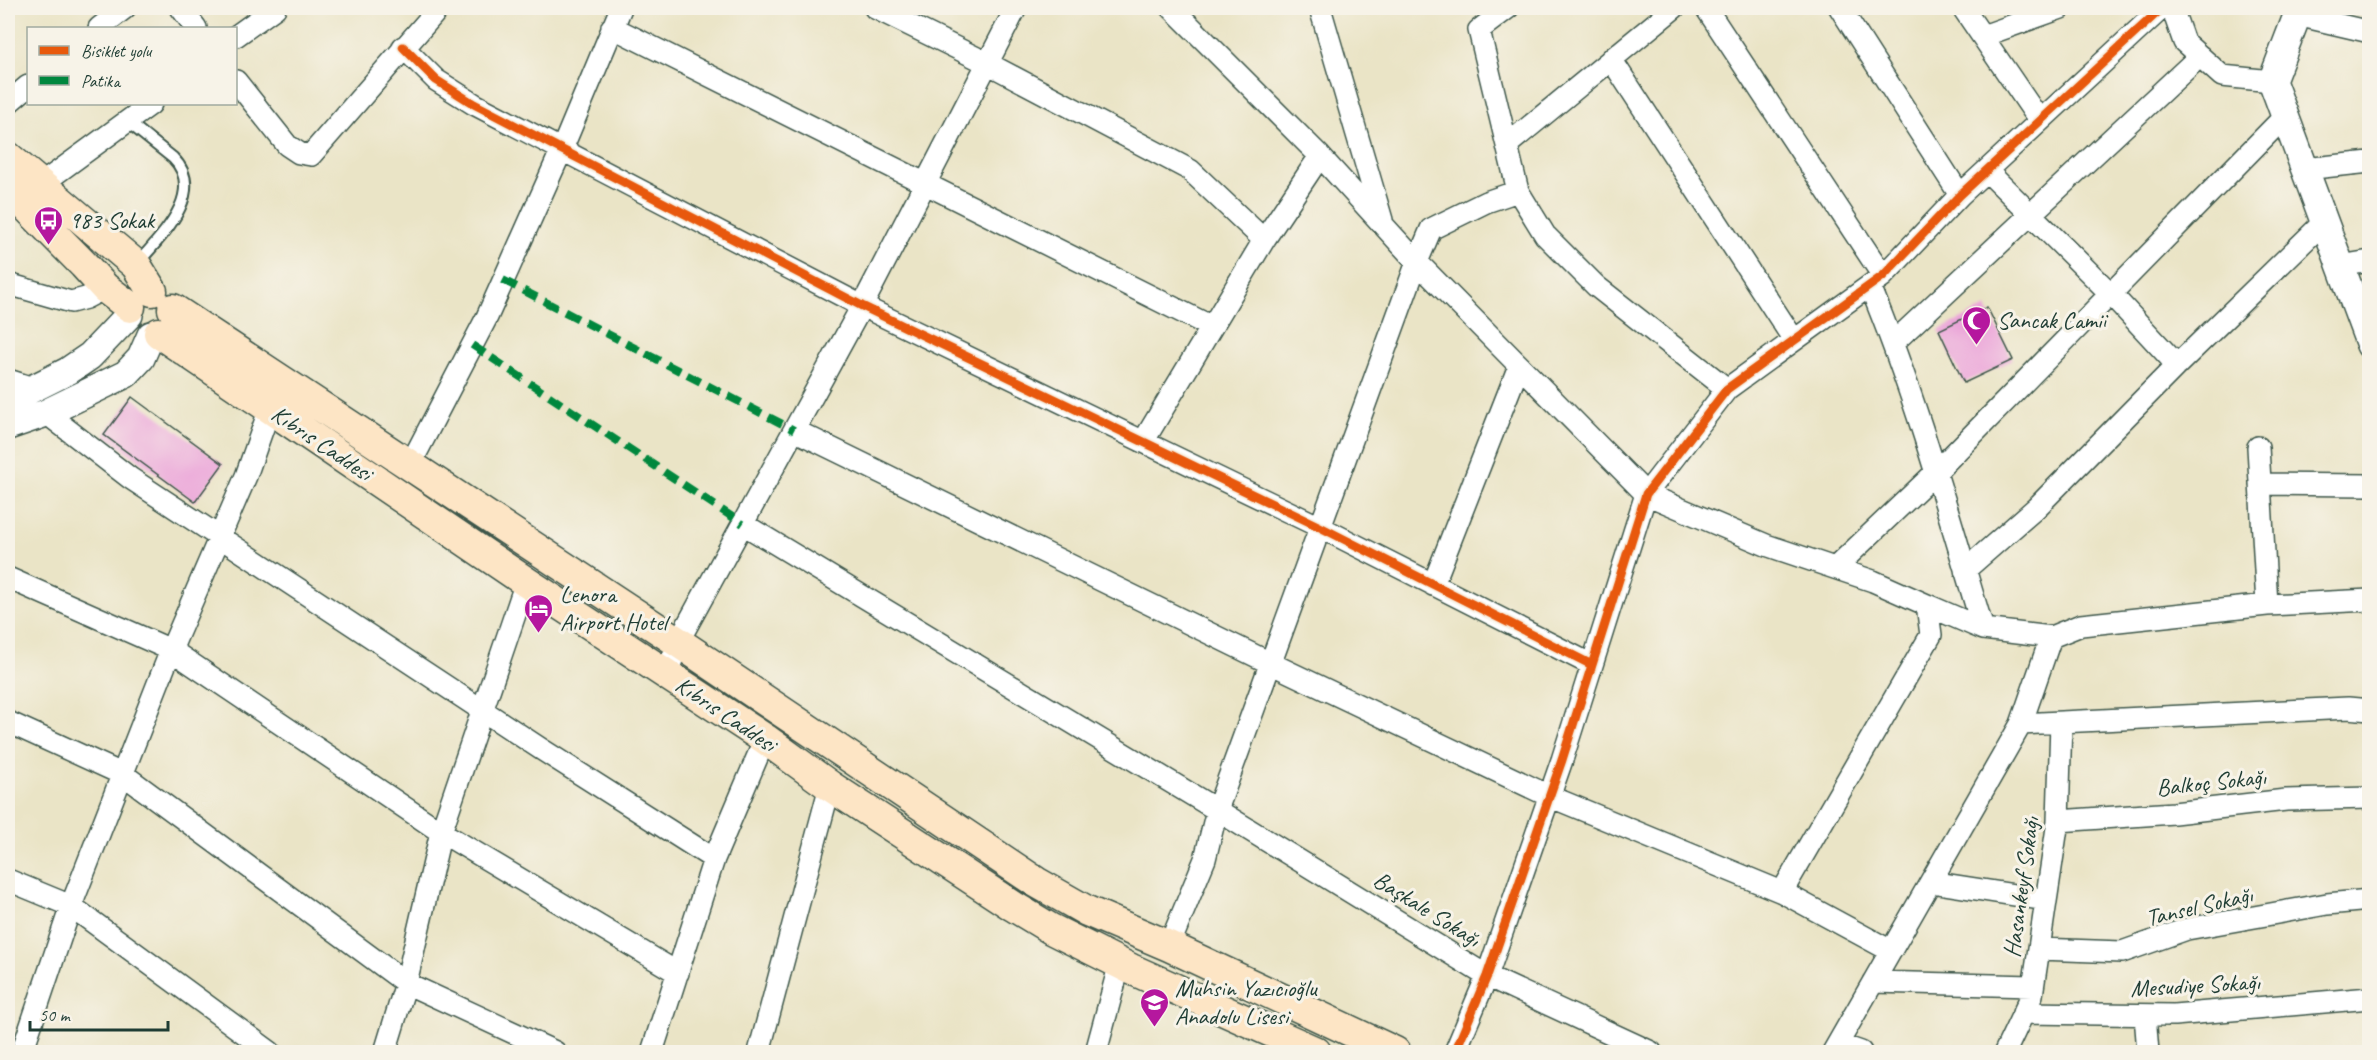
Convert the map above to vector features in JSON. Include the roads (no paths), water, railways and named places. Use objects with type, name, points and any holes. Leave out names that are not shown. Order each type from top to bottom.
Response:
[{"type":"main road","points":[[8,157],[136,265],[149,315],[410,465],[1036,882],[1088,911],[1169,946],[1395,1053]]},
{"type":"main road","name":"Kıbrıs Caddesi","points":[[8,188],[105,288],[149,315],[270,408],[526,582],[765,739],[830,786],[1012,906],[1051,928],[1120,963],[1316,1053]]},
{"type":"street","points":[[100,27],[125,8]]},
{"type":"street","points":[[181,8],[195,27]]},
{"type":"street","points":[[237,35],[275,8]]},
{"type":"street","points":[[237,82],[287,145],[299,153],[311,155],[439,8]]},
{"type":"street","points":[[875,8],[987,63],[1190,170],[1264,240]]},
{"type":"street","points":[[667,674],[678,642],[862,306],[1016,8]]},
{"type":"street","points":[[1172,8],[1320,156],[1417,262],[1646,494],[1766,545],[1873,581],[1983,629],[2051,637],[2081,625],[2267,605],[2370,600]]},
{"type":"street","points":[[1320,8],[1384,226]]},
{"type":"street","points":[[1508,8],[1479,30],[1518,191],[1545,235],[1596,286],[1727,389]]},
{"type":"street","points":[[1507,145],[1674,8]]},
{"type":"street","points":[[1706,8],[1876,281],[1893,343],[1936,472],[1983,629]]},
{"type":"street","points":[[1840,8],[1960,195]]},
{"type":"street","points":[[1963,8],[2040,121]]},
{"type":"street","points":[[1983,36],[2061,8]]},
{"type":"street","points":[[1455,1053],[1487,975],[1549,796],[1646,494],[1727,389],[1876,281],[1960,195],[2162,8]]},
{"type":"street","points":[[2172,8],[2184,42],[2222,76],[2272,81]]},
{"type":"street","points":[[2370,32],[2299,11],[2272,81],[2370,345]]},
{"type":"street","points":[[410,465],[487,317],[562,148],[616,17],[924,183],[1212,327]]},
{"type":"street","points":[[403,48],[436,80],[474,104],[862,306],[1320,528],[1592,665]]},
{"type":"street","points":[[1893,343],[2200,56]]},
{"type":"street","points":[[1611,59],[1794,340]]},
{"type":"street","points":[[8,103],[27,87]]},
{"type":"street","points":[[40,185],[150,105]]},
{"type":"street","points":[[1835,568],[1936,472],[2285,116]]},
{"type":"street","points":[[1143,442],[1264,240],[1320,156]]},
{"type":"street","points":[[2304,169],[2370,162]]},
{"type":"street","points":[[1987,171],[2111,294],[2177,365]]},
{"type":"street","points":[[1169,946],[1205,859],[1217,810],[1431,229],[1486,202],[1518,191]]},
{"type":"street","points":[[1965,570],[2036,508],[2177,365],[2324,222]]},
{"type":"street","points":[[2340,266],[2370,261]]},
{"type":"street","points":[[8,284],[71,302],[86,298],[105,288]]},
{"type":"street","points":[[8,400],[68,371],[149,315]]},
{"type":"street","points":[[8,426],[46,412],[126,374],[141,358],[149,315]]},
{"type":"street","points":[[1433,585],[1519,366]]},
{"type":"street","points":[[8,380],[33,388]]},
{"type":"street","points":[[22,1053],[71,906],[171,650],[246,476],[270,408]]},
{"type":"street","points":[[46,412],[130,478],[483,711],[714,859]]},
{"type":"street","points":[[794,430],[1270,663],[1549,796],[1782,891],[1891,951]]},
{"type":"street","points":[[2258,447],[2267,605]]},
{"type":"street","points":[[2260,484],[2370,485]]},
{"type":"street","name":"Başkale Sokağı","points":[[743,524],[1487,975],[1651,1053]]},
{"type":"street","points":[[8,578],[171,650],[441,832],[678,973]]},
{"type":"street","points":[[386,1053],[406,983],[441,832],[526,582]]},
{"type":"street","points":[[1782,891],[1931,634],[1927,605]]},
{"type":"street","points":[[1861,1053],[1835,1048],[2021,724],[2051,637]]},
{"type":"street","points":[[2021,724],[2348,708],[2370,710]]},
{"type":"street","points":[[8,722],[124,775],[406,983],[555,1053]]},
{"type":"street","name":"Hasankeyf Sokağı","points":[[2005,1053],[2032,995],[2058,821],[2061,722]]},
{"type":"street","points":[[652,1053],[714,859],[765,739]]},
{"type":"street","points":[[759,1053],[830,786]]},
{"type":"street","name":"Balkoç Sokağı","points":[[2058,821],[2174,813],[2286,800],[2370,798]]},
{"type":"street","points":[[8,880],[71,906],[270,1053]]},
{"type":"street","points":[[1931,882],[2046,900]]},
{"type":"street","name":"Tansel Sokağı","points":[[2039,949],[2122,952],[2187,929],[2327,904],[2370,900]]},
{"type":"street","points":[[1096,1053],[1120,963]]},
{"type":"street","points":[[1874,982],[2033,986]]},
{"type":"street","name":"Mesudiye Sokağı","points":[[2023,1013],[2174,1015],[2370,998]]},
{"type":"street","points":[[2145,1015],[2148,1053]]},
{"type":"lane","points":[[128,122],[173,158],[179,164],[183,176],[184,197],[173,222],[136,265]]},
{"type":"place","name":"983 Sokak","points":[[48,246]]},
{"type":"place","name":"Sancak Camii","points":[[1976,346]]},
{"type":"place","name":"Lenora Airport Hotel","points":[[539,634]]},
{"type":"place","name":"Muhsin Yazıcıoğlu Anadolu Lisesi","points":[[1154,1028]]}]
